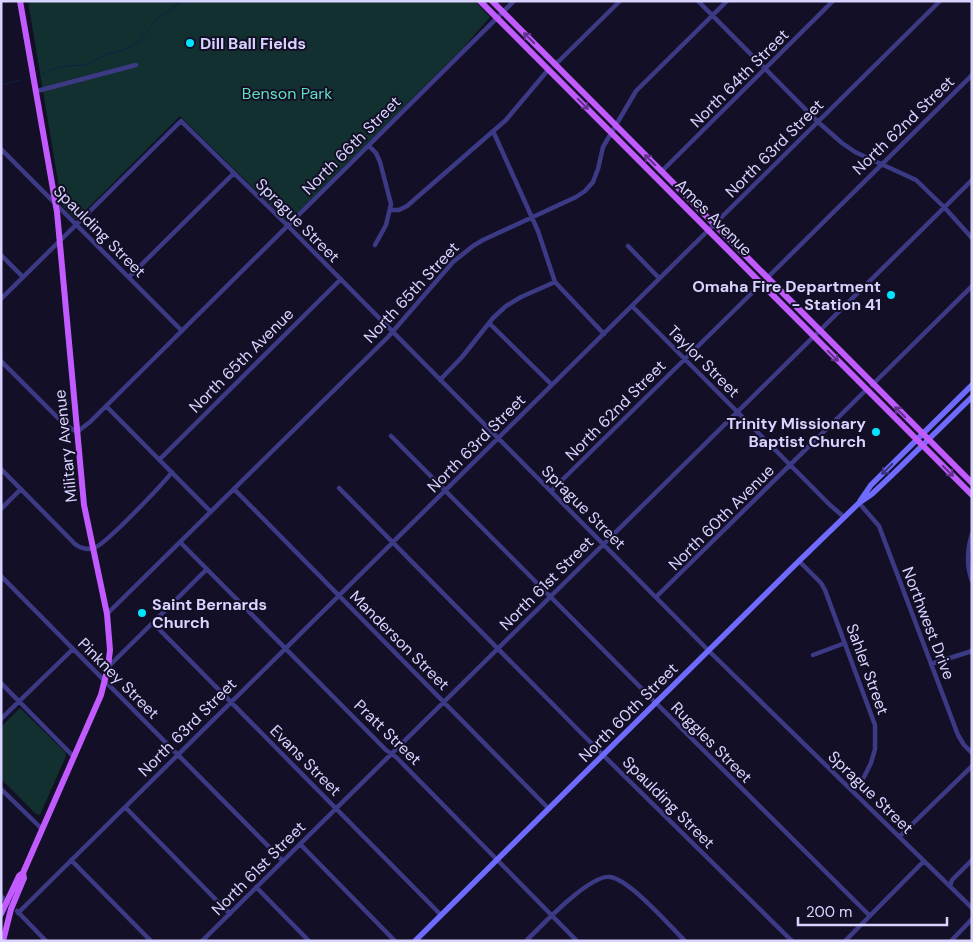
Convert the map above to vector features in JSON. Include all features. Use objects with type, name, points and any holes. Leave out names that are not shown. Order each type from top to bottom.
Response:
[{"type":"main road","name":"Military Avenue","points":[[2,938],[19,876],[23,873],[94,711],[105,681],[110,650],[107,614],[84,505],[56,202],[20,1]]},
{"type":"main road","name":"Ames Avenue","points":[[480,1],[972,495]]},
{"type":"main road","name":"Ames Avenue","points":[[492,1],[819,332],[972,483]]},
{"type":"main road","name":"North 60th Street","points":[[415,941],[844,517],[859,502],[871,485],[972,385]]},
{"type":"main road","name":"North 60th Street","points":[[859,502],[872,494],[972,396]]},
{"type":"main road","name":"Military Avenue","points":[[1,914],[15,898],[24,878],[23,873]]},
{"type":"street","name":"North 66th Street","points":[[77,432],[90,422],[514,1]]},
{"type":"street","points":[[554,64],[560,61],[620,1]]},
{"type":"street","points":[[698,1],[818,122],[849,149],[912,177],[925,187],[972,238]]},
{"type":"street","name":"North 65th Street","points":[[107,614],[392,332],[444,271],[462,254],[483,240],[586,191],[595,177],[602,147],[636,91],[727,1]]},
{"type":"street","name":"North 64th Street","points":[[662,172],[834,1]]},
{"type":"street","name":"North 63rd Street","points":[[18,913],[940,1]]},
{"type":"street","points":[[37,92],[136,65]]},
{"type":"street","points":[[390,210],[399,210],[407,206],[494,131],[514,112],[548,70]]},
{"type":"street","name":"North 62nd Street","points":[[766,278],[972,76]]},
{"type":"street","name":"Sprague Street","points":[[76,224],[180,121],[341,279],[709,651],[972,908]]},
{"type":"street","points":[[494,131],[533,217],[555,282],[604,334]]},
{"type":"street","points":[[369,146],[380,162],[390,198],[390,210],[386,225],[375,245]]},
{"type":"street","name":"Spaulding Street","points":[[1,148],[182,331]]},
{"type":"street","points":[[129,277],[233,174]]},
{"type":"street","name":"North 61st Street","points":[[202,941],[972,180]]},
{"type":"street","points":[[1,298],[76,224]]},
{"type":"street","points":[[628,246],[660,278]]},
{"type":"street","points":[[1,254],[23,277]]},
{"type":"street","name":"North 65th Avenue","points":[[159,460],[341,279]]},
{"type":"street","points":[[440,380],[462,357],[499,312],[512,302],[555,282]]},
{"type":"street","name":"North 62nd Street","points":[[551,491],[761,284]]},
{"type":"street","points":[[872,385],[972,286]]},
{"type":"street","name":"Taylor Street","points":[[632,306],[844,517]]},
{"type":"street","points":[[489,323],[552,385]]},
{"type":"street","points":[[1,361],[64,425],[77,432]]},
{"type":"street","name":"North 60th Avenue","points":[[656,597],[866,390]]},
{"type":"street","points":[[106,406],[211,512]]},
{"type":"street","name":"Ruggles Street","points":[[391,436],[870,916]]},
{"type":"street","points":[[1,469],[75,544],[80,548],[93,549],[106,540],[172,472]]},
{"type":"street","name":"Spaulding Street","points":[[339,488],[497,649],[792,941]]},
{"type":"street","points":[[1,509],[21,489]]},
{"type":"street","name":"Manderson Street","points":[[234,489],[549,809]]},
{"type":"street","name":"Northwest Drive","points":[[859,502],[879,526],[958,736],[972,753]]},
{"type":"street","points":[[972,534],[967,562],[972,581]]},
{"type":"street","name":"Pratt Street","points":[[180,542],[386,750],[396,757],[470,830],[577,941]]},
{"type":"street","name":"Sahler Street","points":[[799,561],[823,586],[873,717],[876,732],[875,748],[871,763],[864,777],[852,790]]},
{"type":"street","points":[[108,667],[207,569]]},
{"type":"street","name":"Pinkney Street","points":[[1,576],[283,861]]},
{"type":"street","name":"Evans Street","points":[[153,622],[441,915]]},
{"type":"street","points":[[813,655],[845,643]]},
{"type":"street","points":[[1,719],[73,649]]},
{"type":"street","points":[[931,664],[972,651]]},
{"type":"street","points":[[1,683],[74,757]]},
{"type":"street","points":[[900,837],[972,766]]},
{"type":"street","points":[[1,789],[42,829]]},
{"type":"street","points":[[125,807],[230,914]]},
{"type":"street","points":[[300,844],[395,941]]},
{"type":"street","points":[[71,860],[151,941]]},
{"type":"street","points":[[845,941],[924,860]]},
{"type":"street","points":[[950,886],[952,880],[972,860]]},
{"type":"street","points":[[526,941],[582,889],[600,878],[609,876],[618,879],[642,898],[685,941]]},
{"type":"street","points":[[256,887],[309,941]]},
{"type":"street","points":[[1,896],[46,941]]},
{"type":"street","points":[[15,898],[22,904],[28,902]]},
{"type":"street","points":[[951,941],[972,919]]},
{"type":"green space","name":"Benson Park","points":[[28,1],[475,1],[490,17],[463,48],[288,222],[180,116],[76,220],[62,205]]},
{"type":"green space","points":[[20,708],[65,752],[66,756],[40,815],[36,814],[1,779],[1,727]]},
{"type":"waterway","points":[[43,73],[63,66],[86,65],[107,54],[127,49],[139,41],[156,20],[182,1]]},
{"type":"waterway","points":[[1,85],[21,80]]},
{"type":"place","name":"Dill Ball Fields","points":[[190,43]]},
{"type":"place","name":"Omaha Fire Department - Station 41","points":[[891,295]]},
{"type":"place","name":"Trinity Missionary Baptist Church","points":[[876,432]]},
{"type":"place","name":"Saint Bernards Church","points":[[142,613]]}]
